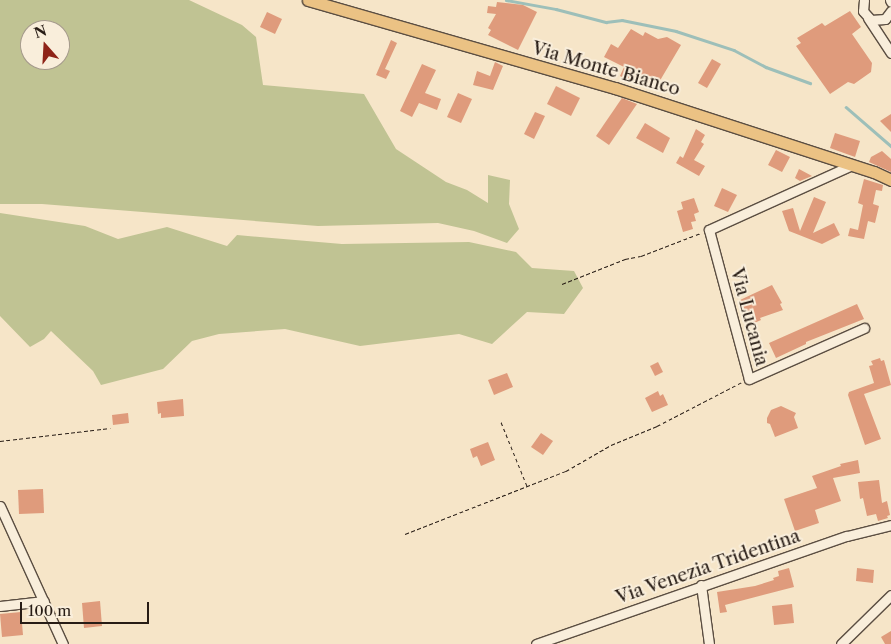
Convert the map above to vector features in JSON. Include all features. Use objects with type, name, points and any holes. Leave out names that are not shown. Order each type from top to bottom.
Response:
[{"type":"main road","name":"Via Monte Bianco","points":[[308,0],[614,88],[852,165],[891,180]]},
{"type":"street","points":[[855,0],[891,53]]},
{"type":"street","points":[[864,0],[865,14]]},
{"type":"street","points":[[865,14],[880,20],[888,16],[891,11]]},
{"type":"street","points":[[709,230],[852,165]]},
{"type":"street","name":"Via Lucania","points":[[709,230],[749,378],[864,328]]},
{"type":"street","points":[[0,506],[63,644]]},
{"type":"street","name":"Via Venezia Tridentina","points":[[536,644],[846,536],[891,524]]},
{"type":"street","points":[[701,586],[708,644]]},
{"type":"street","points":[[841,644],[891,595]]},
{"type":"street","points":[[0,606],[44,601]]},
{"type":"path","points":[[562,284],[625,259],[641,256],[709,230]]},
{"type":"path","points":[[405,534],[573,468],[611,445],[657,426],[749,378]]},
{"type":"path","points":[[501,422],[528,487]]},
{"type":"path","points":[[0,441],[110,428]]},
{"type":"green space","points":[[0,0],[189,0],[242,25],[256,37],[263,85],[364,94],[396,149],[446,182],[467,190],[488,203],[488,175],[510,180],[509,204],[519,229],[507,243],[474,231],[438,223],[318,226],[42,204],[0,204]]},
{"type":"green space","points":[[0,213],[85,226],[118,239],[167,227],[227,246],[237,235],[342,244],[469,242],[516,252],[532,268],[574,271],[583,288],[564,314],[527,312],[492,344],[459,334],[360,346],[285,329],[219,334],[192,341],[163,369],[101,385],[93,371],[51,331],[44,339],[30,347],[0,316]]},
{"type":"building","points":[[497,2],[523,5],[537,12],[518,50],[488,35],[491,30],[488,28],[496,14],[487,13],[488,6],[496,7]]},
{"type":"building","points":[[850,11],[861,27],[852,34],[872,63],[871,72],[854,84],[848,82],[830,94],[796,46],[801,43],[797,38],[822,23],[825,26]]},
{"type":"building","points":[[267,12],[282,19],[275,34],[260,27]]},
{"type":"building","points":[[631,29],[643,36],[645,32],[658,39],[667,37],[681,45],[655,89],[636,79],[633,84],[620,76],[624,67],[604,57],[611,44],[618,48]]},
{"type":"building","points":[[391,40],[397,43],[385,69],[390,71],[386,79],[376,75]]},
{"type":"building","points":[[712,59],[721,64],[707,88],[698,83]]},
{"type":"building","points":[[495,62],[503,66],[493,90],[473,85],[477,71],[490,76]]},
{"type":"building","points":[[422,64],[436,70],[425,93],[441,99],[437,110],[419,103],[412,117],[400,111]]},
{"type":"building","points":[[556,86],[580,98],[571,116],[547,104]]},
{"type":"building","points":[[458,93],[472,99],[461,123],[447,117]]},
{"type":"building","points":[[622,98],[637,104],[609,145],[596,136]]},
{"type":"building","points":[[535,112],[545,116],[534,139],[524,134]]},
{"type":"building","points":[[891,114],[891,132],[880,121]]},
{"type":"building","points":[[645,123],[670,138],[663,153],[636,138]]},
{"type":"building","points":[[696,129],[705,135],[701,142],[704,144],[694,160],[705,166],[699,176],[676,163],[680,156],[683,158]]},
{"type":"building","points":[[835,133],[860,141],[855,157],[830,148]]},
{"type":"building","points":[[776,150],[790,157],[782,172],[768,165]]},
{"type":"building","points":[[882,151],[891,159],[891,172],[869,162],[871,157]]},
{"type":"building","points":[[799,169],[812,176],[800,181],[795,178]]},
{"type":"building","points":[[864,179],[883,185],[882,191],[876,190],[873,204],[879,206],[875,223],[868,221],[864,239],[848,236],[850,228],[858,230],[863,205],[858,203]]},
{"type":"building","points":[[722,188],[737,195],[728,212],[714,206]]},
{"type":"building","points":[[814,197],[826,202],[813,233],[834,223],[840,235],[822,244],[789,231],[782,211],[793,208],[800,231]]},
{"type":"building","points":[[694,198],[699,212],[694,214],[696,221],[691,222],[693,229],[683,232],[677,211],[683,209],[681,202]]},
{"type":"building","points":[[772,285],[782,303],[780,304],[783,310],[760,318],[761,320],[752,324],[740,300]]},
{"type":"building","points":[[857,304],[864,319],[806,342],[806,344],[776,358],[769,343]]},
{"type":"building","points":[[880,358],[881,361],[884,360],[891,385],[864,394],[881,439],[865,445],[848,395],[849,392],[874,383],[869,366],[873,365],[871,361]]},
{"type":"building","points":[[658,362],[663,372],[655,376],[650,366]]},
{"type":"building","points":[[507,373],[513,387],[494,395],[488,380]]},
{"type":"building","points":[[658,391],[660,396],[663,394],[668,405],[652,412],[645,398]]},
{"type":"building","points":[[183,399],[184,416],[161,418],[161,413],[158,414],[157,402]]},
{"type":"building","points":[[781,406],[796,413],[794,417],[798,428],[775,437],[770,424],[767,423],[767,418],[771,410]]},
{"type":"building","points":[[128,413],[129,423],[113,425],[112,415]]},
{"type":"building","points":[[541,433],[553,441],[543,455],[531,447]]},
{"type":"building","points":[[488,442],[495,460],[481,466],[477,456],[473,458],[470,449]]},
{"type":"building","points":[[858,460],[860,473],[833,478],[841,501],[815,510],[819,523],[795,531],[784,499],[817,488],[812,476],[841,466],[840,464]]},
{"type":"building","points":[[879,480],[882,503],[887,501],[890,515],[887,516],[888,518],[878,521],[876,514],[867,516],[863,498],[860,499],[858,482]]},
{"type":"building","points":[[43,489],[44,513],[19,514],[18,490]]},
{"type":"building","points":[[789,568],[794,587],[725,605],[727,612],[720,613],[717,592],[755,586],[774,580],[773,578],[779,576],[778,571]]},
{"type":"building","points":[[857,568],[874,570],[873,583],[856,581]]},
{"type":"building","points":[[100,601],[102,626],[84,628],[82,603]]},
{"type":"building","points":[[792,604],[794,623],[774,625],[772,606]]},
{"type":"building","points":[[21,612],[23,635],[2,637],[0,614]]},
{"type":"building","points":[[891,631],[891,644],[885,644],[881,637]]},
{"type":"waterway","points":[[506,0],[556,9],[606,22],[622,20],[676,31],[734,50],[766,67],[810,83]]},
{"type":"waterway","points":[[846,107],[891,146]]}]
